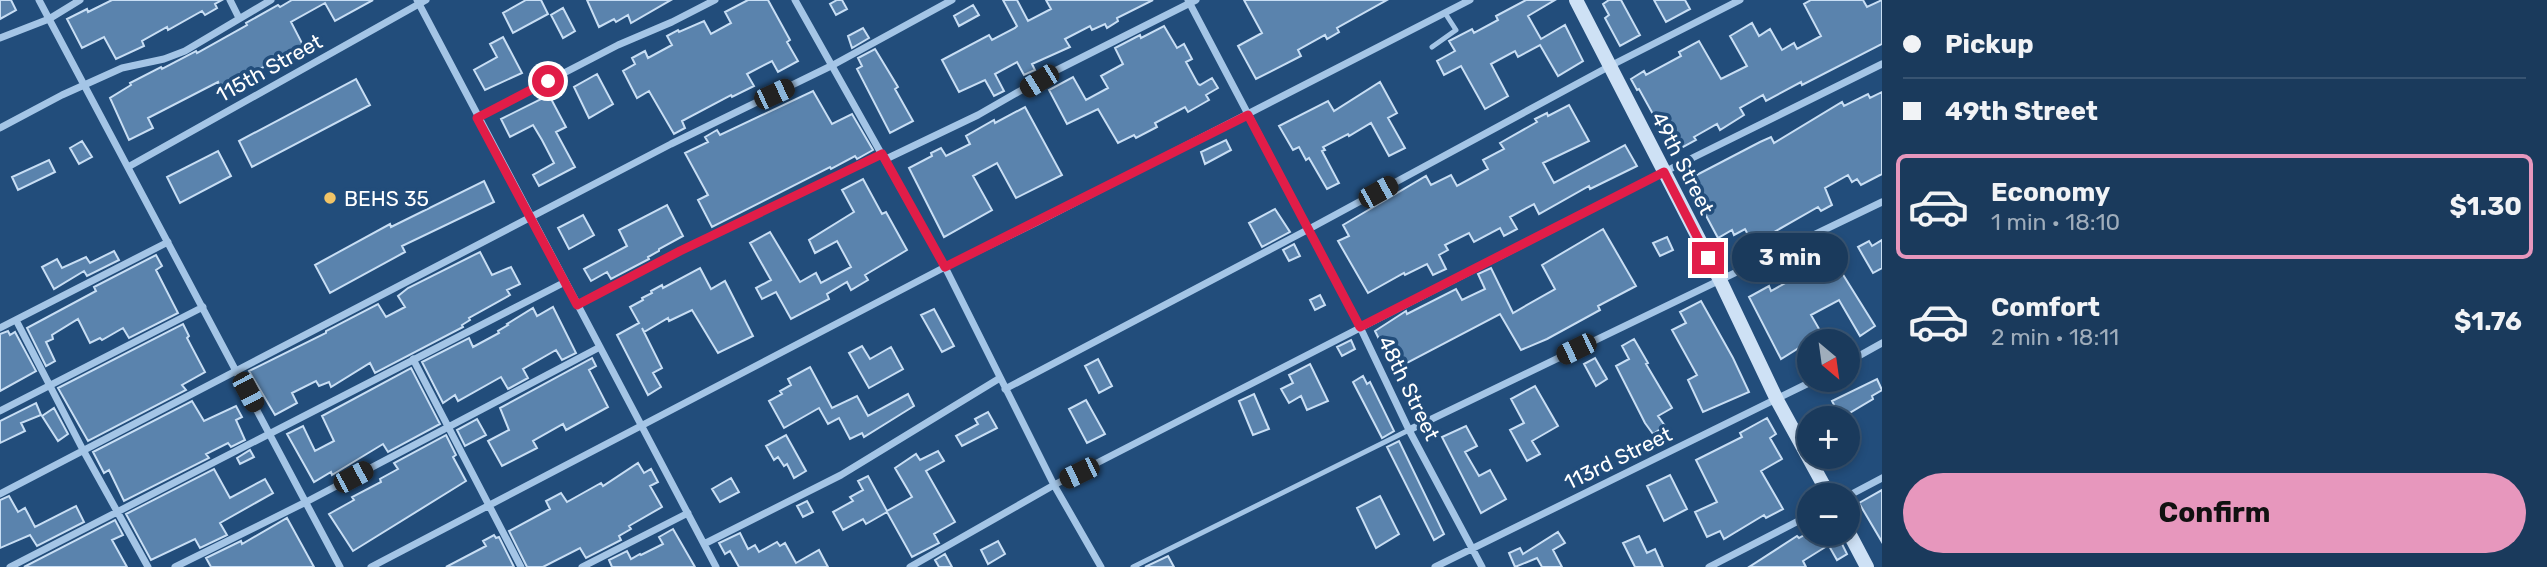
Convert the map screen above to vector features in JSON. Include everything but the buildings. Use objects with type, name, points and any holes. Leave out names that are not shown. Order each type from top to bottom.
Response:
[{"type":"main road","name":"49th Street","points":[[1576,0],[1720,280],[1777,400],[1822,483]]},
{"type":"main road","points":[[1856,546],[1867,567]]},
{"type":"street","points":[[39,0],[340,567]]},
{"type":"street","points":[[0,38],[49,19],[80,0]]},
{"type":"street","points":[[230,0],[239,18]]},
{"type":"street","points":[[0,128],[121,68],[164,60],[185,51],[271,0]]},
{"type":"street","points":[[477,118],[618,45],[715,0]]},
{"type":"street","points":[[795,0],[945,267],[1054,485],[1101,567]]},
{"type":"street","points":[[0,494],[680,139],[833,65],[952,0]]},
{"type":"street","points":[[370,567],[945,267],[1470,0]]},
{"type":"street","points":[[1005,389],[1610,66],[1740,0]]},
{"type":"street","points":[[421,1],[477,118],[716,567]]},
{"type":"street","name":"115th Street","points":[[128,167],[421,1]]},
{"type":"street","points":[[577,305],[680,251],[978,115],[1064,66],[1192,1]]},
{"type":"street","name":"48th Street","points":[[1192,1],[1248,115],[1360,327],[1409,430],[1482,567]]},
{"type":"street","points":[[910,567],[1054,485],[1664,172],[1882,64]]},
{"type":"street","points":[[1409,430],[1882,202]]},
{"type":"street","points":[[0,328],[168,242]]},
{"type":"street","points":[[10,567],[565,282]]},
{"type":"street","points":[[0,411],[203,307]]},
{"type":"street","points":[[16,320],[83,450],[148,567]]},
{"type":"street","points":[[1860,355],[1882,343]]},
{"type":"street","points":[[175,567],[306,502],[600,347]]},
{"type":"street","points":[[413,359],[520,567]]},
{"type":"street","points":[[704,544],[841,475],[1000,378]]},
{"type":"street","name":"113rd Street","points":[[1436,567],[1797,389]]},
{"type":"street","points":[[1860,490],[1882,478]]},
{"type":"street","points":[[582,567],[688,513]]},
{"type":"street","points":[[1709,567],[1797,522]]},
{"type":"lane","points":[[1432,47],[1457,30],[1445,13]]},
{"type":"lane","points":[[1133,567],[1409,430]]},
{"type":"place","name":"BEHS 35","points":[[330,198]]},
{"type":"route","points":[[548,81],[477,118],[577,305],[680,251],[882,154],[945,267],[1248,115],[1360,327],[1664,172],[1708,258]]}]
